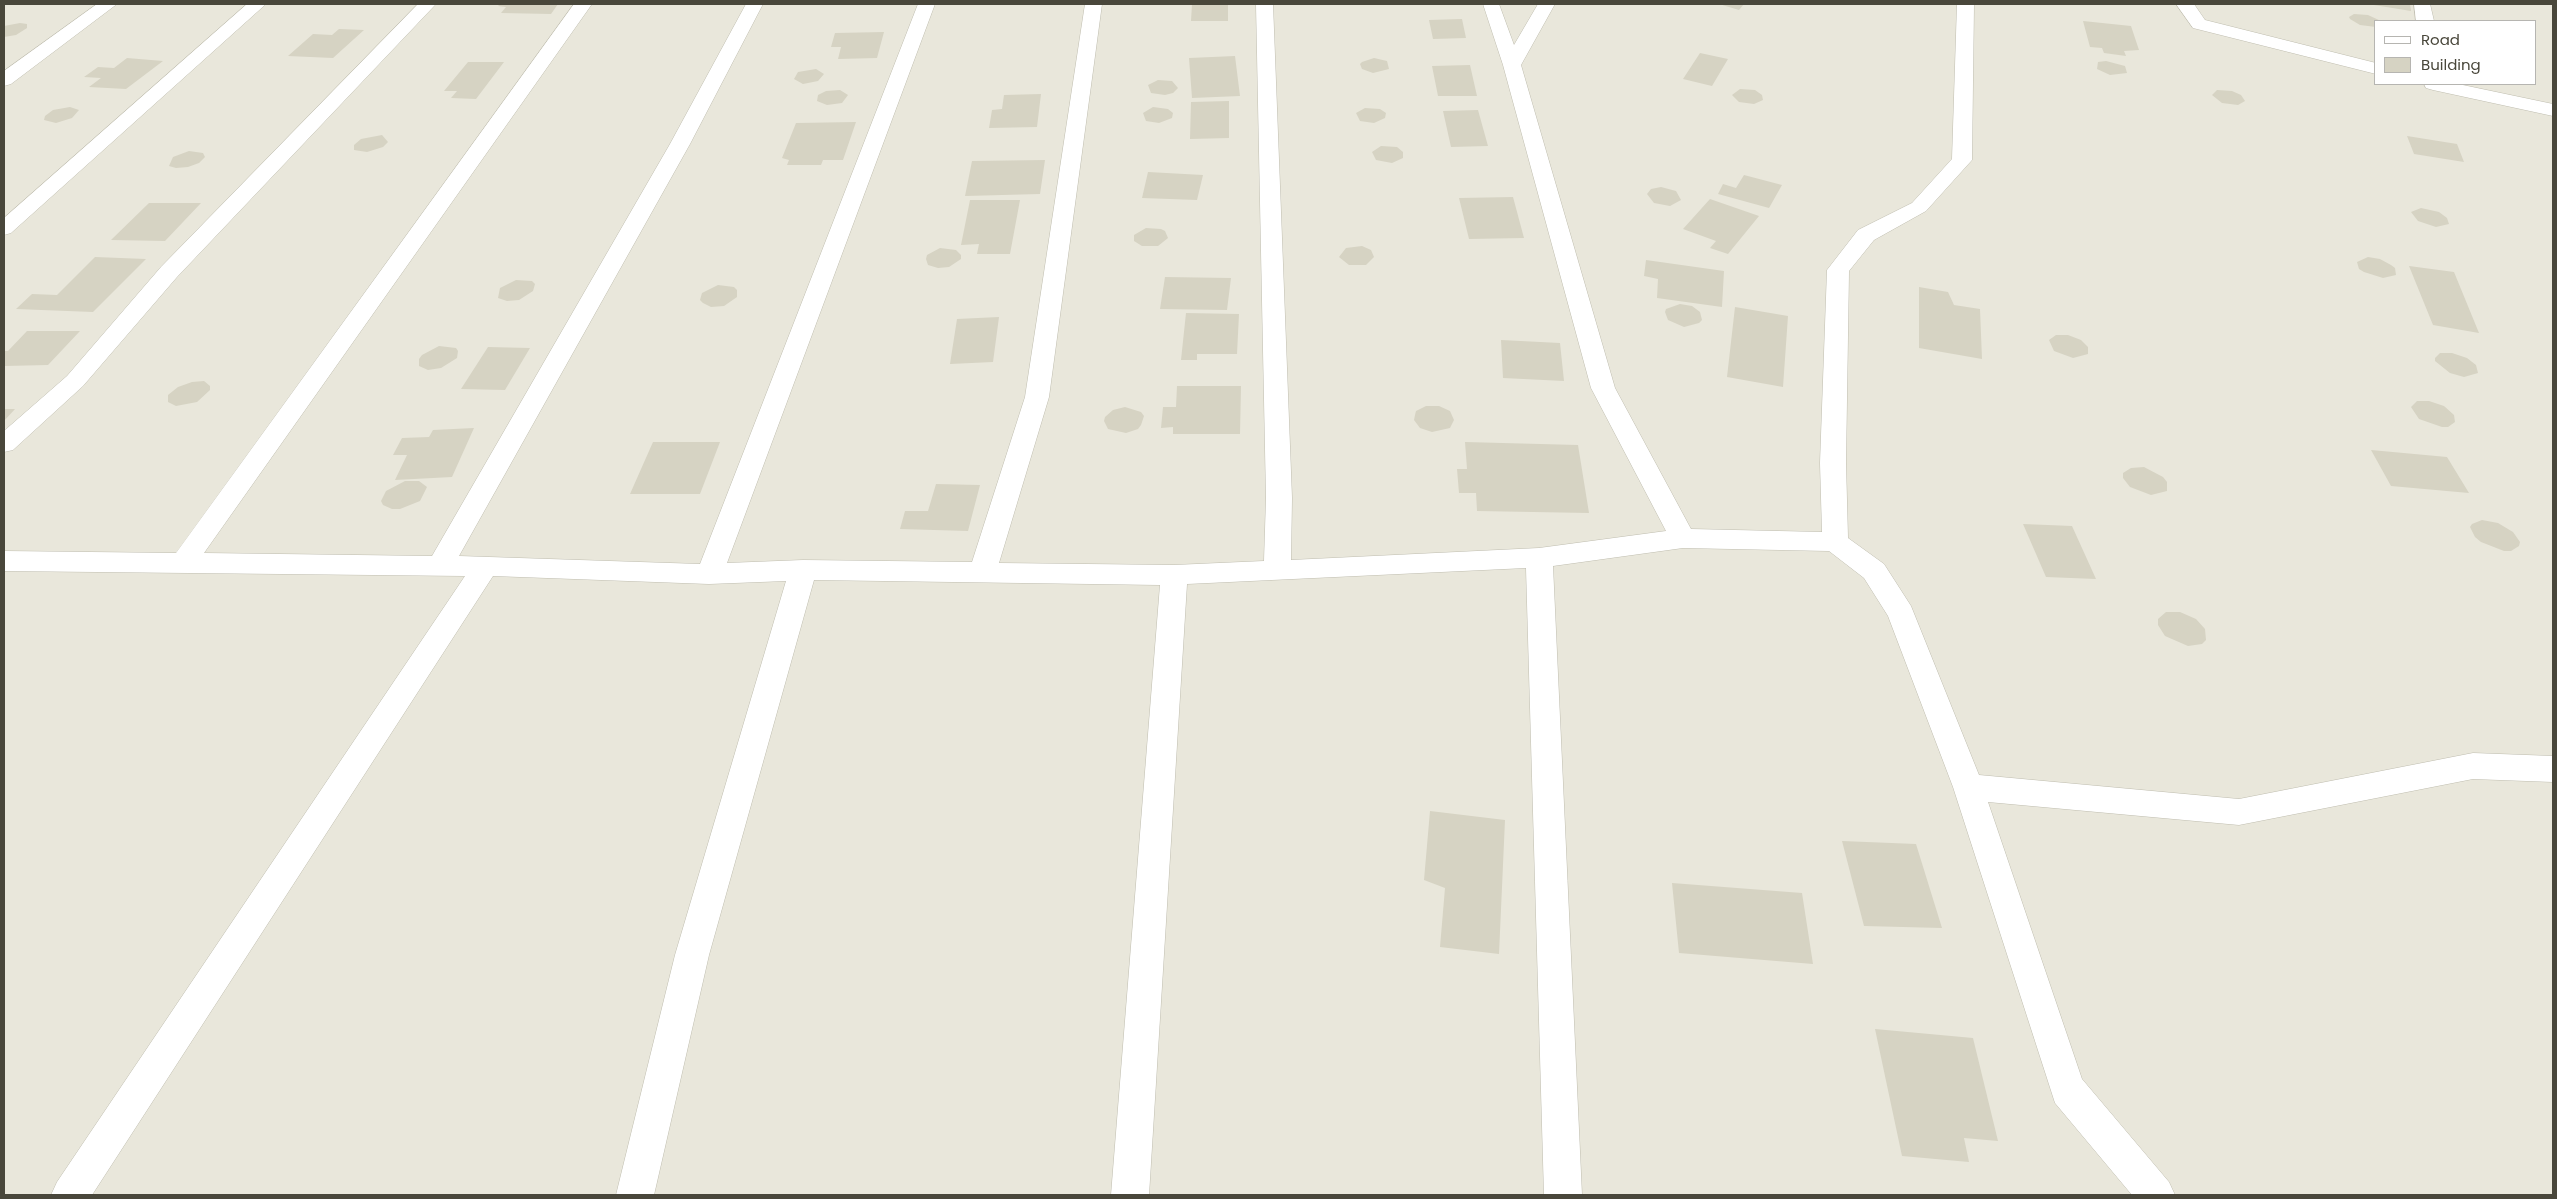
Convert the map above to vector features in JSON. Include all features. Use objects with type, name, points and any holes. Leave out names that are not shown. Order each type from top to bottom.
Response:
[{"type":"street","points":[[4,80],[108,4]]},
{"type":"street","points":[[4,229],[257,4]]},
{"type":"street","points":[[4,444],[75,381],[169,272],[427,4]]},
{"type":"street","points":[[183,563],[583,4]]},
{"type":"street","points":[[440,566],[680,144],[754,4]]},
{"type":"street","points":[[709,574],[926,4]]},
{"type":"street","points":[[983,571],[1037,397],[1093,4]]},
{"type":"street","points":[[1264,4],[1279,498],[1277,570]]},
{"type":"street","points":[[1491,4],[1512,65],[1603,388],[1684,538]]},
{"type":"street","points":[[1512,65],[1546,4]]},
{"type":"street","points":[[1835,542],[1833,463],[1838,270],[1866,235],[1919,207],[1962,160],[1966,4]]},
{"type":"street","points":[[2185,4],[2200,24],[2374,68]]},
{"type":"street","points":[[2422,4],[2425,20]]},
{"type":"street","points":[[2440,85],[2553,110]]},
{"type":"street","points":[[4,561],[486,566],[709,574],[803,570],[1174,575],[1539,558],[1684,538],[1835,542],[1874,571],[1901,613],[1968,786],[2068,1090],[2156,1195]]},
{"type":"street","points":[[1539,558],[1563,1195]]},
{"type":"street","points":[[70,1195],[486,566]]},
{"type":"street","points":[[635,1195],[692,955],[803,570]]},
{"type":"street","points":[[1130,1195],[1174,575]]},
{"type":"street","points":[[1968,786],[2239,812],[2473,766],[2553,768]]},
{"type":"shaded area","points":[[4,4],[2553,4],[2553,1195],[4,1195]]},
{"type":"building","points":[[500,4],[558,4],[551,14],[501,13],[506,7],[498,6]]},
{"type":"building","points":[[1192,4],[1228,4],[1228,21],[1191,21]]},
{"type":"building","points":[[1719,4],[1744,4],[1739,10]]},
{"type":"building","points":[[2410,4],[2411,11],[2374,5]]},
{"type":"building","points":[[2354,14],[2368,15],[2379,20],[2374,20],[2374,27],[2360,25],[2349,17]]},
{"type":"building","points":[[1462,19],[1466,38],[1433,39],[1429,20]]},
{"type":"building","points":[[2083,21],[2131,26],[2139,50],[2124,51],[2126,56],[2104,53],[2102,48],[2090,47]]},
{"type":"building","points":[[20,23],[27,24],[27,28],[16,35],[4,37],[4,26]]},
{"type":"building","points":[[339,29],[364,30],[333,58],[288,56],[313,34],[332,35]]},
{"type":"building","points":[[884,32],[877,58],[838,59],[841,47],[831,47],[835,33]]},
{"type":"building","points":[[1700,53],[1728,59],[1712,86],[1683,79]]},
{"type":"building","points":[[1235,56],[1240,96],[1192,98],[1189,58]]},
{"type":"building","points":[[127,58],[163,61],[126,89],[89,87],[101,78],[84,77],[98,67],[114,68]]},
{"type":"building","points":[[1374,58],[1387,61],[1389,69],[1373,73],[1362,69],[1360,64],[1362,62]]},
{"type":"building","points":[[2106,61],[2125,66],[2127,73],[2110,75],[2097,69],[2098,62]]},
{"type":"building","points":[[468,62],[504,62],[476,99],[451,98],[457,91],[444,91]]},
{"type":"building","points":[[1470,65],[1477,96],[1438,96],[1432,66]]},
{"type":"building","points":[[816,69],[824,74],[818,81],[803,84],[794,79],[798,72]]},
{"type":"building","points":[[1158,80],[1172,81],[1178,88],[1173,93],[1165,95],[1151,93],[1148,85]]},
{"type":"building","points":[[1740,89],[1755,90],[1762,95],[1763,100],[1754,104],[1739,102],[1732,95]]},
{"type":"building","points":[[840,90],[848,95],[842,103],[827,105],[817,101],[818,95],[826,91]]},
{"type":"building","points":[[2217,90],[2232,91],[2241,95],[2245,101],[2238,105],[2222,103],[2212,95]]},
{"type":"building","points":[[1041,94],[1037,127],[989,128],[992,110],[1002,109],[1004,95]]},
{"type":"building","points":[[1229,101],[1229,138],[1190,139],[1191,102]]},
{"type":"building","points":[[70,107],[79,110],[72,118],[56,123],[44,120],[45,116],[53,110]]},
{"type":"building","points":[[1153,107],[1168,109],[1173,113],[1172,118],[1159,123],[1146,121],[1143,113]]},
{"type":"building","points":[[1365,108],[1380,109],[1386,113],[1385,118],[1374,123],[1360,121],[1356,113]]},
{"type":"building","points":[[1478,110],[1488,146],[1451,147],[1443,111]]},
{"type":"building","points":[[856,122],[843,160],[823,160],[821,165],[787,165],[789,160],[782,158],[796,123]]},
{"type":"building","points":[[382,135],[388,142],[383,147],[367,152],[354,150],[354,145],[361,139]]},
{"type":"building","points":[[2407,136],[2457,144],[2464,162],[2414,154]]},
{"type":"building","points":[[1381,146],[1397,147],[1403,152],[1403,158],[1392,163],[1376,160],[1372,152]]},
{"type":"building","points":[[189,151],[203,153],[205,157],[199,163],[188,167],[176,168],[169,166],[173,157]]},
{"type":"building","points":[[1045,160],[1040,194],[965,196],[972,161]]},
{"type":"building","points":[[1148,172],[1203,175],[1197,200],[1142,198]]},
{"type":"building","points":[[1744,175],[1782,185],[1769,208],[1718,194],[1723,184],[1736,188]]},
{"type":"building","points":[[1661,187],[1676,191],[1681,200],[1670,206],[1654,203],[1647,194],[1651,189]]},
{"type":"building","points":[[1513,197],[1524,238],[1469,239],[1459,198]]},
{"type":"building","points":[[1710,199],[1759,216],[1728,254],[1710,248],[1716,241],[1683,229]]},
{"type":"building","points":[[970,200],[1020,200],[1010,254],[977,254],[979,244],[961,245]]},
{"type":"building","points":[[149,203],[201,203],[165,241],[111,240]]},
{"type":"building","points":[[2421,208],[2439,212],[2447,218],[2449,224],[2436,227],[2418,221],[2411,212]]},
{"type":"building","points":[[1146,228],[1161,229],[1165,231],[1168,238],[1158,246],[1142,246],[1134,241],[1134,235]]},
{"type":"building","points":[[1362,246],[1371,250],[1374,257],[1366,265],[1349,265],[1339,257],[1346,248]]},
{"type":"building","points":[[940,248],[956,250],[961,255],[961,259],[949,267],[938,268],[928,265],[927,255]]},
{"type":"building","points":[[95,257],[146,259],[93,312],[16,309],[32,294],[57,295]]},
{"type":"building","points":[[2368,257],[2380,259],[2391,265],[2395,268],[2396,275],[2383,278],[2359,269],[2357,262]]},
{"type":"building","points":[[1646,260],[1724,271],[1722,307],[1657,298],[1658,279],[1644,276]]},
{"type":"building","points":[[2409,266],[2454,272],[2479,333],[2433,325]]},
{"type":"building","points":[[1165,277],[1231,278],[1227,310],[1160,309]]},
{"type":"building","points":[[516,280],[532,281],[535,284],[533,291],[519,300],[507,301],[498,298],[500,288]]},
{"type":"building","points":[[718,285],[734,287],[737,290],[737,297],[724,306],[711,307],[700,300],[702,293]]},
{"type":"building","points":[[1919,287],[1948,292],[1954,305],[1980,309],[1982,359],[1919,348]]},
{"type":"building","points":[[1680,304],[1692,306],[1700,312],[1702,320],[1699,323],[1684,327],[1668,320],[1665,312],[1666,309]]},
{"type":"building","points":[[1735,307],[1788,316],[1783,387],[1727,377]]},
{"type":"building","points":[[1186,313],[1239,314],[1237,354],[1197,354],[1197,360],[1181,360]]},
{"type":"building","points":[[999,317],[993,362],[950,364],[957,319]]},
{"type":"building","points":[[27,331],[80,331],[48,365],[4,366],[4,351],[8,351]]},
{"type":"building","points":[[2056,335],[2068,335],[2081,340],[2088,347],[2088,354],[2073,358],[2054,351],[2049,340]]},
{"type":"building","points":[[1501,340],[1560,343],[1564,381],[1503,378]]},
{"type":"building","points":[[439,346],[456,348],[458,351],[457,358],[441,368],[428,370],[419,366],[419,359],[422,355]]},
{"type":"building","points":[[488,347],[530,348],[505,390],[461,389]]},
{"type":"building","points":[[2440,353],[2452,353],[2467,358],[2476,365],[2478,373],[2464,377],[2450,373],[2435,361],[2435,358]]},
{"type":"building","points":[[204,381],[210,386],[210,390],[197,402],[176,406],[168,402],[168,395],[178,387],[192,382]]},
{"type":"building","points":[[1177,386],[1241,386],[1240,434],[1173,434],[1173,427],[1161,428],[1163,407],[1176,407]]},
{"type":"building","points":[[2417,401],[2429,401],[2444,406],[2454,415],[2455,422],[2448,427],[2442,427],[2419,419],[2411,407]]},
{"type":"building","points":[[1426,406],[1439,406],[1450,411],[1454,420],[1450,428],[1432,432],[1420,428],[1414,420],[1416,411]]},
{"type":"building","points":[[1125,407],[1141,412],[1144,416],[1138,429],[1126,433],[1108,429],[1104,421],[1105,417],[1113,410]]},
{"type":"building","points":[[4,409],[15,409],[4,421]]},
{"type":"building","points":[[474,428],[452,477],[395,480],[407,455],[393,455],[402,438],[429,437],[433,430]]},
{"type":"building","points":[[653,442],[720,442],[700,494],[630,494]]},
{"type":"building","points":[[1465,442],[1578,445],[1589,513],[1477,511],[1476,493],[1459,493],[1457,469],[1467,469]]},
{"type":"building","points":[[2371,450],[2447,457],[2469,493],[2391,486]]},
{"type":"building","points":[[2144,467],[2163,477],[2167,482],[2167,491],[2151,495],[2130,487],[2123,478],[2123,473],[2131,468]]},
{"type":"building","points":[[405,481],[419,481],[427,487],[420,501],[400,509],[392,509],[383,505],[381,501],[386,491]]},
{"type":"building","points":[[936,484],[980,485],[968,531],[900,529],[905,511],[928,511]]},
{"type":"building","points":[[2482,520],[2498,523],[2513,532],[2520,542],[2519,546],[2511,551],[2504,551],[2481,542],[2475,537],[2470,527],[2472,524]]},
{"type":"building","points":[[2023,524],[2072,526],[2096,579],[2046,577]]},
{"type":"building","points":[[2166,612],[2180,612],[2196,619],[2205,629],[2206,640],[2202,644],[2188,646],[2165,636],[2158,625],[2158,619]]},
{"type":"building","points":[[1430,811],[1505,820],[1499,954],[1440,947],[1445,888],[1424,880]]},
{"type":"building","points":[[1842,841],[1916,844],[1942,928],[1864,926]]},
{"type":"building","points":[[1672,883],[1802,893],[1813,964],[1679,953]]},
{"type":"building","points":[[1875,1029],[1973,1038],[1998,1141],[1964,1138],[1969,1162],[1902,1156]]}]
